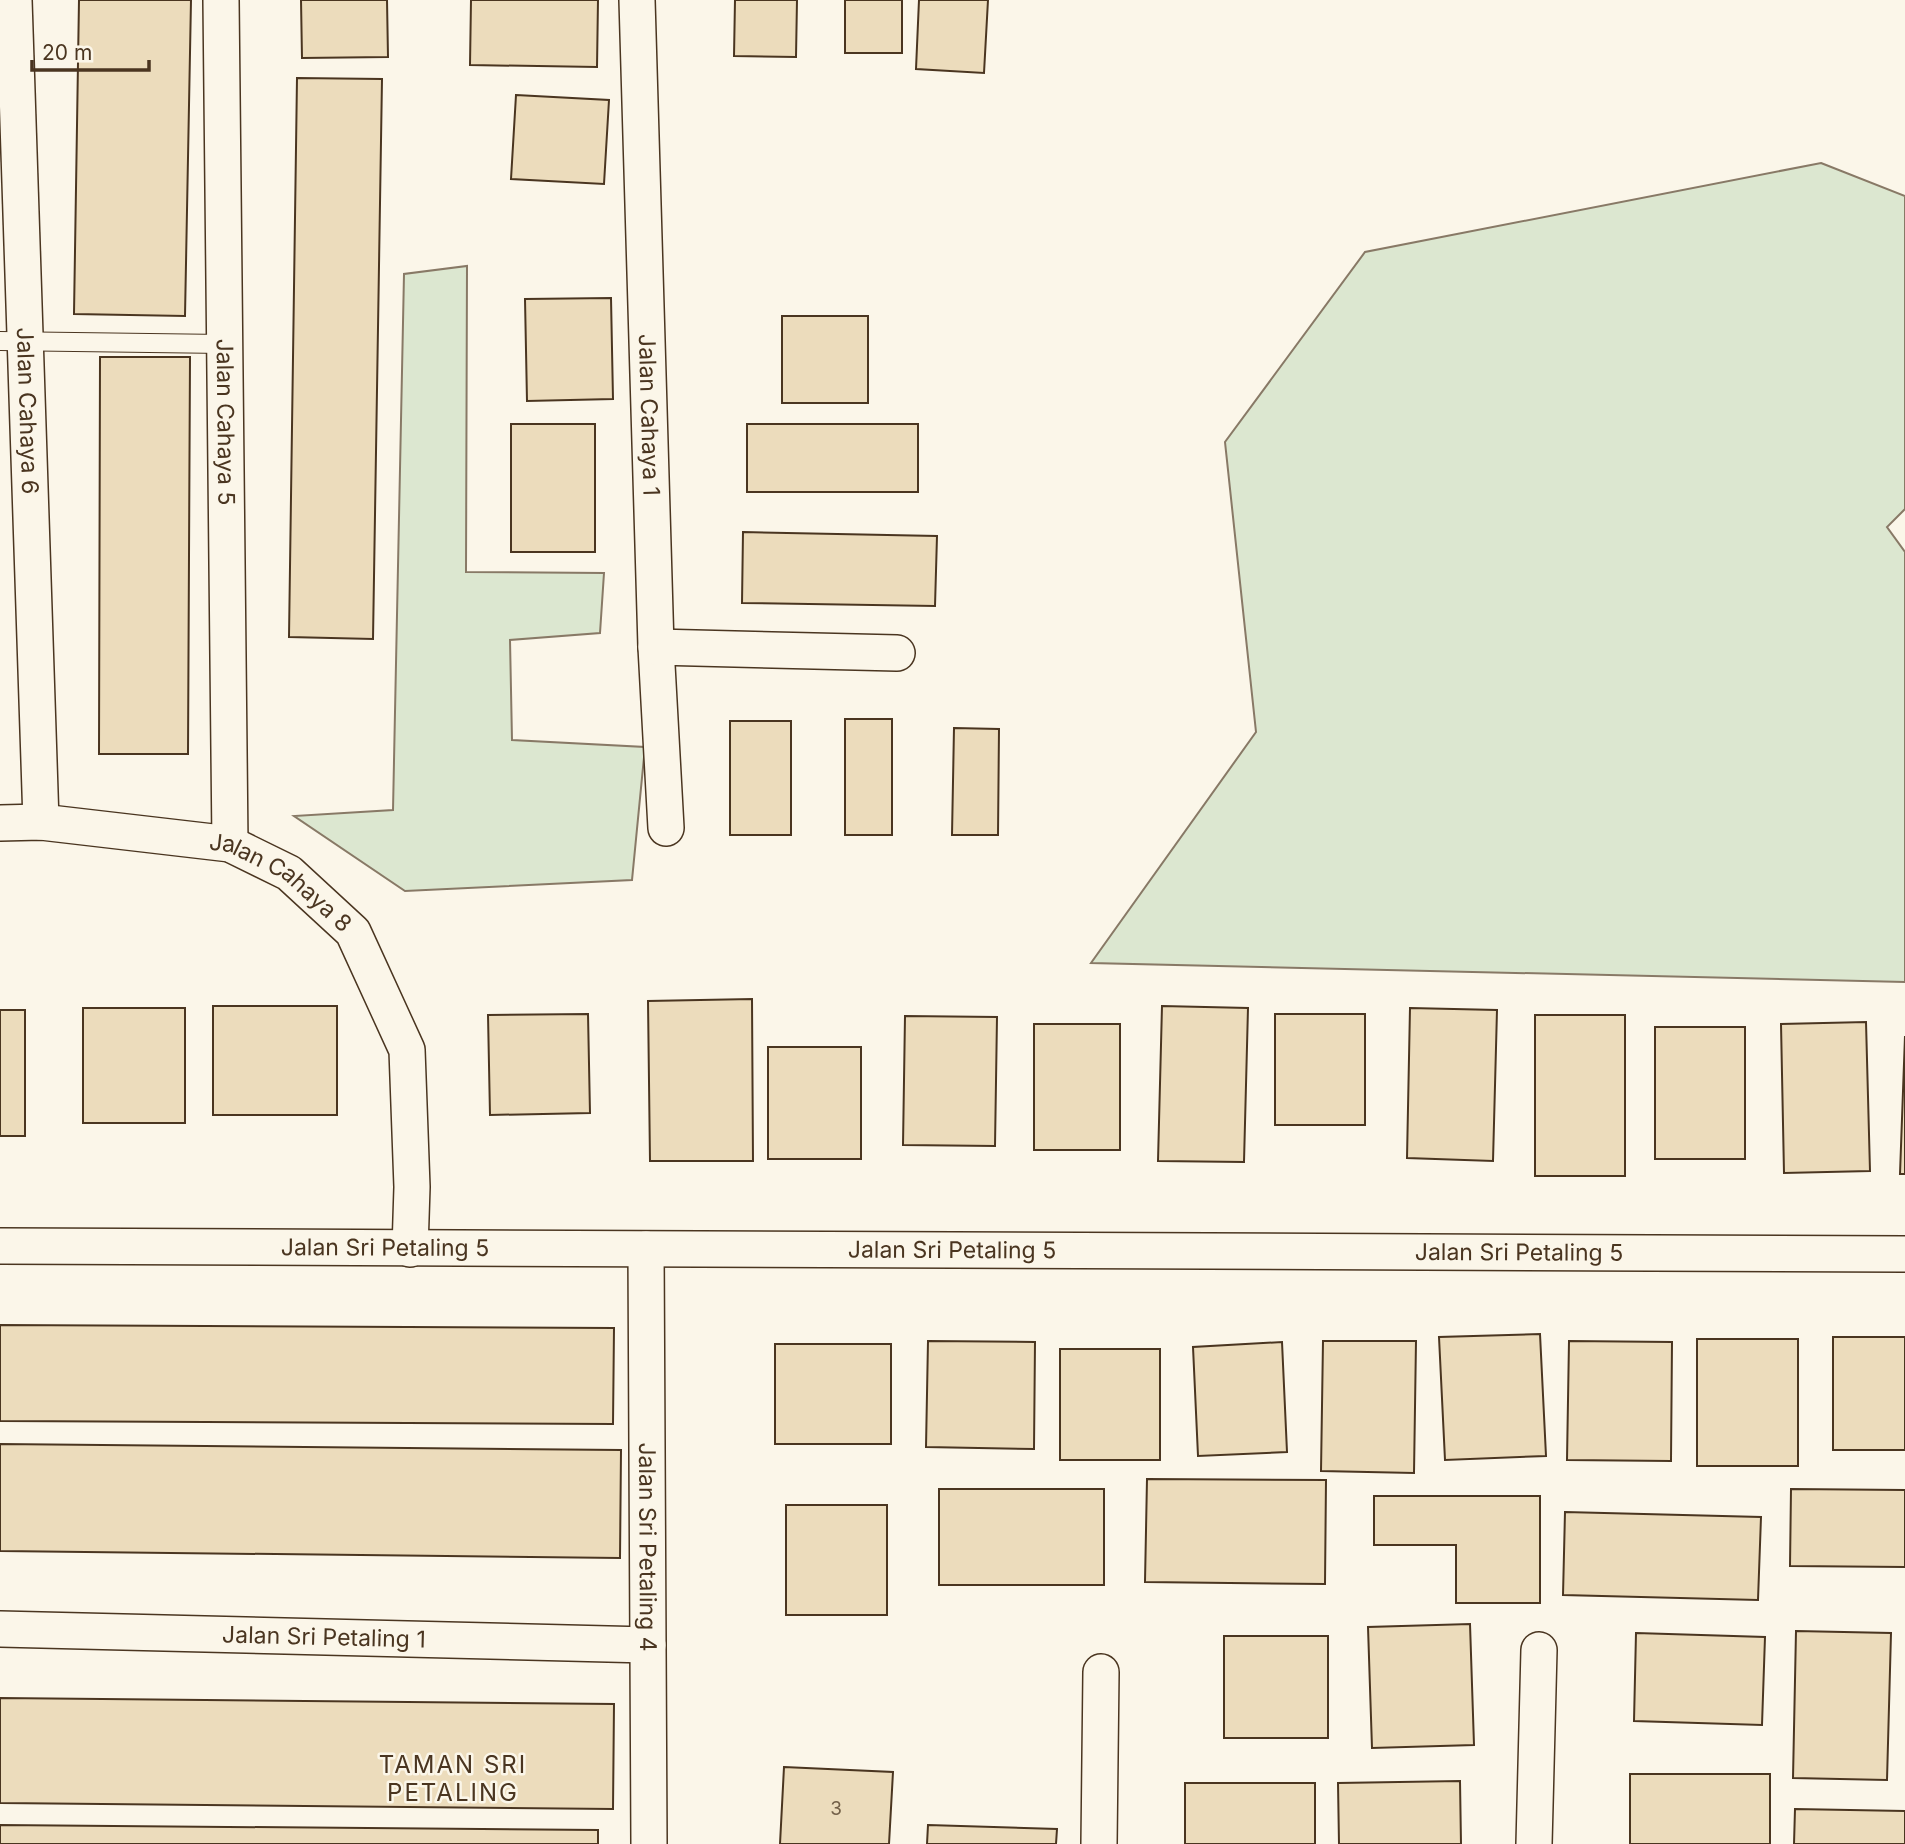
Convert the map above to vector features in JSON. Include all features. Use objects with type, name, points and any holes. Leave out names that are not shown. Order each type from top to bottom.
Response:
[{"type":"street","name":"Jalan Cahaya 6","points":[[14,0],[13,341],[41,822]]},
{"type":"street","name":"Jalan Cahaya 5","points":[[221,0],[230,844]]},
{"type":"street","name":"Jalan Cahaya 1","points":[[637,0],[656,647],[666,828]]},
{"type":"street","points":[[656,647],[897,653]]},
{"type":"street","name":"Jalan Cahaya 8","points":[[0,823],[41,822],[230,844],[289,873],[353,932],[407,1049],[412,1187],[410,1249]]},
{"type":"street","name":"Jalan Sri Petaling 5","points":[[0,1246],[1905,1254]]},
{"type":"street","name":"Jalan Sri Petaling 4","points":[[646,1249],[649,1844]]},
{"type":"street","name":"Jalan Sri Petaling 1","points":[[0,1629],[648,1645]]},
{"type":"street","points":[[1534,1844],[1539,1650]]},
{"type":"street","points":[[1099,1844],[1101,1672]]},
{"type":"lane","points":[[13,341],[224,344]]},
{"type":"green space","points":[[1821,163],[1905,196],[1905,509],[1887,527],[1905,552],[1905,982],[1091,963],[1256,732],[1225,442],[1365,252]]},
{"type":"green space","points":[[467,266],[466,572],[604,573],[600,633],[510,640],[512,740],[645,747],[632,880],[405,891],[294,816],[393,810],[404,274]]},
{"type":"building","points":[[79,0],[191,0],[185,316],[74,314]]},
{"type":"building","points":[[301,0],[387,0],[388,57],[302,58]]},
{"type":"building","points":[[471,0],[598,0],[597,67],[470,65]]},
{"type":"building","points":[[735,0],[797,0],[796,57],[734,56]]},
{"type":"building","points":[[845,0],[902,0],[902,53],[845,53]]},
{"type":"building","points":[[919,0],[988,0],[984,73],[916,69]]},
{"type":"building","points":[[297,78],[382,79],[373,639],[289,637]]},
{"type":"building","points":[[516,95],[609,100],[604,184],[511,179]]},
{"type":"building","points":[[611,298],[613,399],[527,401],[525,299]]},
{"type":"building","points":[[782,316],[868,316],[868,403],[782,403]]},
{"type":"building","points":[[100,357],[190,357],[188,754],[99,754]]},
{"type":"building","points":[[511,424],[595,424],[595,552],[511,552]]},
{"type":"building","points":[[747,424],[918,424],[918,492],[747,492]]},
{"type":"building","points":[[743,532],[937,536],[935,606],[742,603]]},
{"type":"building","points":[[845,719],[892,719],[892,835],[845,835]]},
{"type":"building","points":[[730,721],[791,721],[791,835],[730,835]]},
{"type":"building","points":[[954,728],[999,729],[998,835],[952,835]]},
{"type":"building","points":[[752,999],[753,1161],[650,1161],[648,1001]]},
{"type":"building","points":[[213,1006],[337,1006],[337,1115],[213,1115]]},
{"type":"building","points":[[1162,1006],[1248,1008],[1244,1162],[1158,1161]]},
{"type":"building","points":[[83,1008],[185,1008],[185,1123],[83,1123]]},
{"type":"building","points":[[1410,1008],[1497,1010],[1493,1161],[1407,1158]]},
{"type":"building","points":[[0,1010],[25,1010],[25,1136],[0,1136]]},
{"type":"building","points":[[588,1014],[590,1113],[490,1115],[488,1015]]},
{"type":"building","points":[[1275,1014],[1365,1014],[1365,1125],[1275,1125]]},
{"type":"building","points":[[1535,1015],[1625,1015],[1625,1176],[1535,1176]]},
{"type":"building","points":[[905,1016],[997,1017],[995,1146],[903,1145]]},
{"type":"building","points":[[1866,1022],[1870,1171],[1784,1173],[1781,1024]]},
{"type":"building","points":[[1034,1024],[1120,1024],[1120,1150],[1034,1150]]},
{"type":"building","points":[[1655,1027],[1745,1027],[1745,1159],[1655,1159]]},
{"type":"building","points":[[1905,1036],[1905,1174],[1900,1174]]},
{"type":"building","points":[[768,1047],[861,1047],[861,1159],[768,1159]]},
{"type":"building","points":[[0,1325],[614,1328],[613,1424],[0,1421]]},
{"type":"building","points":[[1540,1334],[1546,1456],[1445,1460],[1439,1337]]},
{"type":"building","points":[[1833,1337],[1905,1337],[1905,1450],[1833,1450]]},
{"type":"building","points":[[1697,1339],[1798,1339],[1798,1466],[1697,1466]]},
{"type":"building","points":[[928,1341],[1035,1342],[1034,1449],[926,1447]]},
{"type":"building","points":[[1323,1341],[1416,1341],[1414,1473],[1321,1471]]},
{"type":"building","points":[[1569,1341],[1672,1342],[1671,1461],[1567,1460]]},
{"type":"building","points":[[1282,1342],[1287,1452],[1198,1456],[1193,1347]]},
{"type":"building","points":[[775,1344],[891,1344],[891,1444],[775,1444]]},
{"type":"building","points":[[1060,1349],[1160,1349],[1160,1460],[1060,1460]]},
{"type":"building","points":[[0,1444],[621,1450],[620,1558],[0,1551]]},
{"type":"building","points":[[1147,1479],[1326,1480],[1325,1584],[1145,1582]]},
{"type":"building","points":[[939,1489],[1104,1489],[1104,1585],[939,1585]]},
{"type":"building","points":[[1791,1489],[1905,1490],[1905,1567],[1790,1566]]},
{"type":"building","points":[[1374,1496],[1540,1496],[1540,1603],[1456,1603],[1456,1545],[1374,1545]]},
{"type":"building","points":[[786,1505],[887,1505],[887,1615],[786,1615]]},
{"type":"building","points":[[1565,1512],[1761,1517],[1758,1600],[1563,1595]]},
{"type":"building","points":[[1470,1624],[1474,1745],[1372,1748],[1368,1627]]},
{"type":"building","points":[[1796,1631],[1891,1633],[1887,1780],[1793,1778]]},
{"type":"building","points":[[1636,1633],[1765,1637],[1762,1725],[1634,1721]]},
{"type":"building","points":[[1224,1636],[1328,1636],[1328,1738],[1224,1738]]},
{"type":"building","points":[[0,1698],[614,1704],[613,1809],[0,1803]]},
{"type":"building","points":[[784,1767],[893,1772],[889,1844],[780,1844]]},
{"type":"building","points":[[1630,1774],[1770,1774],[1770,1844],[1630,1844]]},
{"type":"building","points":[[1460,1781],[1461,1844],[1339,1844],[1338,1783]]},
{"type":"building","points":[[1185,1783],[1315,1783],[1315,1844],[1185,1844]]},
{"type":"building","points":[[1795,1809],[1905,1811],[1905,1844],[1794,1844]]},
{"type":"building","points":[[0,1825],[598,1830],[598,1844],[0,1844]]},
{"type":"building","points":[[928,1825],[1057,1829],[1056,1844],[927,1844]]},
{"type":"district","name":"TAMAN SRI PETALING","points":[[453,1779]]}]
